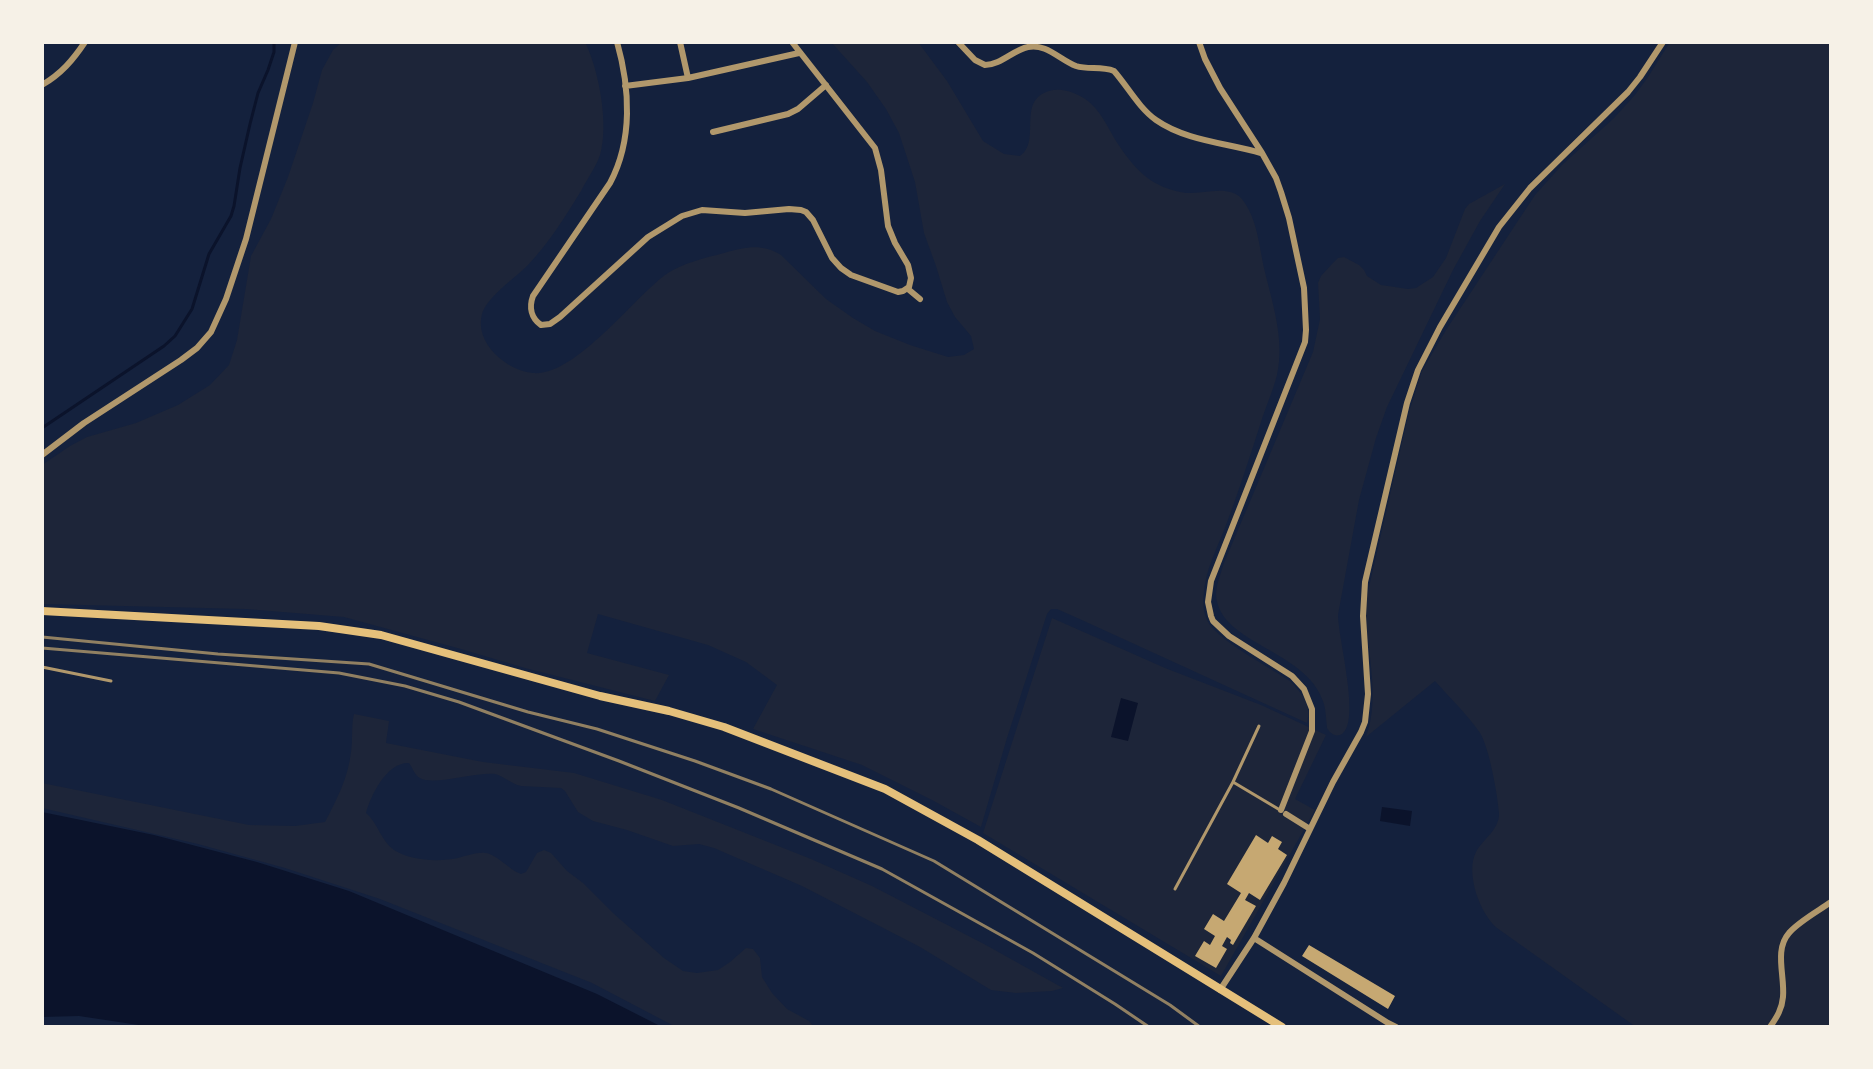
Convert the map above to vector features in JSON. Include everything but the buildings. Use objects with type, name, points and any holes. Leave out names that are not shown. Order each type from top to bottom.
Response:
[{"type":"main road","points":[[42,611],[319,626],[381,635],[600,696],[669,711],[724,727],[885,789],[978,840],[1282,1027]]},
{"type":"street","points":[[42,85],[53,79],[73,61],[85,42]]},
{"type":"street","points":[[617,42],[625,86],[627,129],[621,159],[610,183],[534,296],[531,305],[532,313],[539,324],[550,324],[560,317],[653,233],[682,216],[702,210],[745,213],[801,210],[813,220],[832,258],[846,272],[898,292],[908,289]]},
{"type":"street","points":[[680,42],[688,78]]},
{"type":"street","points":[[792,42],[870,140],[877,153],[888,226],[911,273],[908,289]]},
{"type":"street","points":[[958,42],[975,60],[985,65],[1035,46],[1042,47],[1075,66],[1106,68],[1114,71],[1155,119],[1171,128],[1262,153]]},
{"type":"street","points":[[1199,42],[1220,88],[1276,178],[1304,288],[1305,342],[1211,581],[1208,602],[1210,616],[1221,630],[1292,676],[1304,689],[1310,701],[1313,715],[1312,731],[1284,812],[1310,829]]},
{"type":"street","points":[[1220,990],[1254,938],[1284,883],[1365,722],[1368,694],[1363,616],[1365,582],[1407,403],[1424,357],[1499,227],[1515,204],[1628,92],[1664,42]]},
{"type":"street","points":[[42,455],[94,416],[197,348],[211,332],[226,299],[249,230],[293,43]]},
{"type":"street","points":[[625,86],[688,78],[799,53]]},
{"type":"street","points":[[713,132],[788,114],[798,109],[826,85]]},
{"type":"street","points":[[908,289],[920,299]]},
{"type":"street","points":[[1770,1027],[1779,1015],[1783,997],[1782,943],[1791,930],[1831,902]]},
{"type":"street","points":[[1254,938],[1396,1027]]},
{"type":"lane","points":[[42,667],[111,681]]},
{"type":"lane","points":[[1175,889],[1233,782],[1259,726]]},
{"type":"lane","points":[[1233,782],[1284,812]]},
{"type":"shaded area","points":[[342,42],[585,42],[599,83],[601,98],[603,142],[600,155],[581,191],[550,239],[528,265],[495,294],[482,314],[483,335],[495,354],[513,367],[533,373],[549,371],[566,363],[584,350],[665,275],[701,259],[753,247],[774,251],[781,255],[826,299],[875,331],[948,357],[964,355],[974,349],[971,336],[955,317],[947,302],[924,233],[915,182],[899,133],[867,82],[831,42],[918,42],[947,81],[983,141],[1004,154],[1020,156],[1026,149],[1029,141],[1031,112],[1039,96],[1053,90],[1065,90],[1092,104],[1129,159],[1154,182],[1186,193],[1223,191],[1237,194],[1247,206],[1257,232],[1279,334],[1279,361],[1277,375],[1240,486],[1209,569],[1203,598],[1205,616],[1212,628],[1221,636],[1290,681],[1307,705],[1307,723],[1084,621],[1057,609],[1051,609],[1047,614],[1007,738],[981,827],[862,765],[753,729],[777,685],[746,662],[708,645],[598,614],[587,653],[669,675],[655,701],[525,668],[344,617],[246,609],[42,604],[42,465],[87,437],[136,423],[178,405],[210,385],[229,365],[237,340],[251,256],[271,219],[288,177],[322,70],[333,50]]},
{"type":"shaded area","points":[[1670,42],[1831,42],[1831,1027],[1636,1027],[1497,928],[1485,913],[1476,893],[1472,871],[1476,852],[1494,830],[1498,820],[1493,772],[1480,733],[1435,681],[1366,737],[1371,721],[1373,686],[1366,600],[1409,412],[1422,371],[1446,330],[1535,195],[1562,165],[1614,118],[1635,95]]},
{"type":"shaded area","points":[[1505,184],[1480,221],[1453,270],[1387,407],[1376,438],[1359,500],[1338,615],[1347,678],[1349,713],[1347,726],[1342,734],[1335,735],[1327,728],[1324,704],[1315,686],[1301,671],[1247,637],[1221,612],[1216,595],[1219,579],[1313,352],[1320,319],[1318,283],[1321,276],[1338,258],[1344,257],[1359,265],[1367,276],[1381,285],[1416,288],[1433,277],[1446,258],[1469,204]]},
{"type":"shaded area","points":[[1052,618],[1165,668],[1261,705],[1326,735],[1295,799],[1315,810],[1221,976],[983,833]]},
{"type":"shaded area","points":[[1121,698],[1138,703],[1128,741],[1111,737]]},
{"type":"shaded area","points":[[354,714],[389,721],[386,743],[483,762],[574,773],[662,800],[811,859],[872,886],[1063,988],[1052,991],[1016,993],[991,990],[920,947],[802,886],[714,848],[699,844],[673,846],[593,821],[578,812],[561,788],[521,786],[495,774],[426,780],[416,775],[409,763],[401,764],[381,781],[366,813],[394,850],[425,860],[442,860],[485,853],[494,856],[521,874],[526,872],[537,853],[544,850],[551,853],[567,871],[583,883],[613,913],[664,958],[683,971],[697,973],[718,970],[746,948],[753,949],[760,958],[762,977],[772,993],[787,1009],[809,1021],[814,1027],[676,1027],[592,983],[380,899],[285,868],[198,844],[42,808],[42,783],[249,825],[295,826],[325,822],[338,797],[350,762]]},
{"type":"shaded area","points":[[1382,807],[1412,811],[1410,826],[1380,821]]},
{"type":"shaded area","points":[[42,812],[154,835],[257,862],[349,891],[597,994],[662,1027],[152,1027],[79,1016],[42,1017]]},
{"type":"waterway","points":[[42,428],[164,346],[175,336],[192,309],[209,254],[231,216],[250,124],[258,93],[274,52],[274,42]]},
{"type":"railway","points":[[42,637],[218,654],[369,664],[528,712],[597,729],[695,761],[771,789],[934,861],[1170,1005],[1200,1027]]},
{"type":"railway","points":[[42,648],[339,673],[405,686],[459,702],[739,808],[882,869],[1033,953],[1149,1027]]}]
